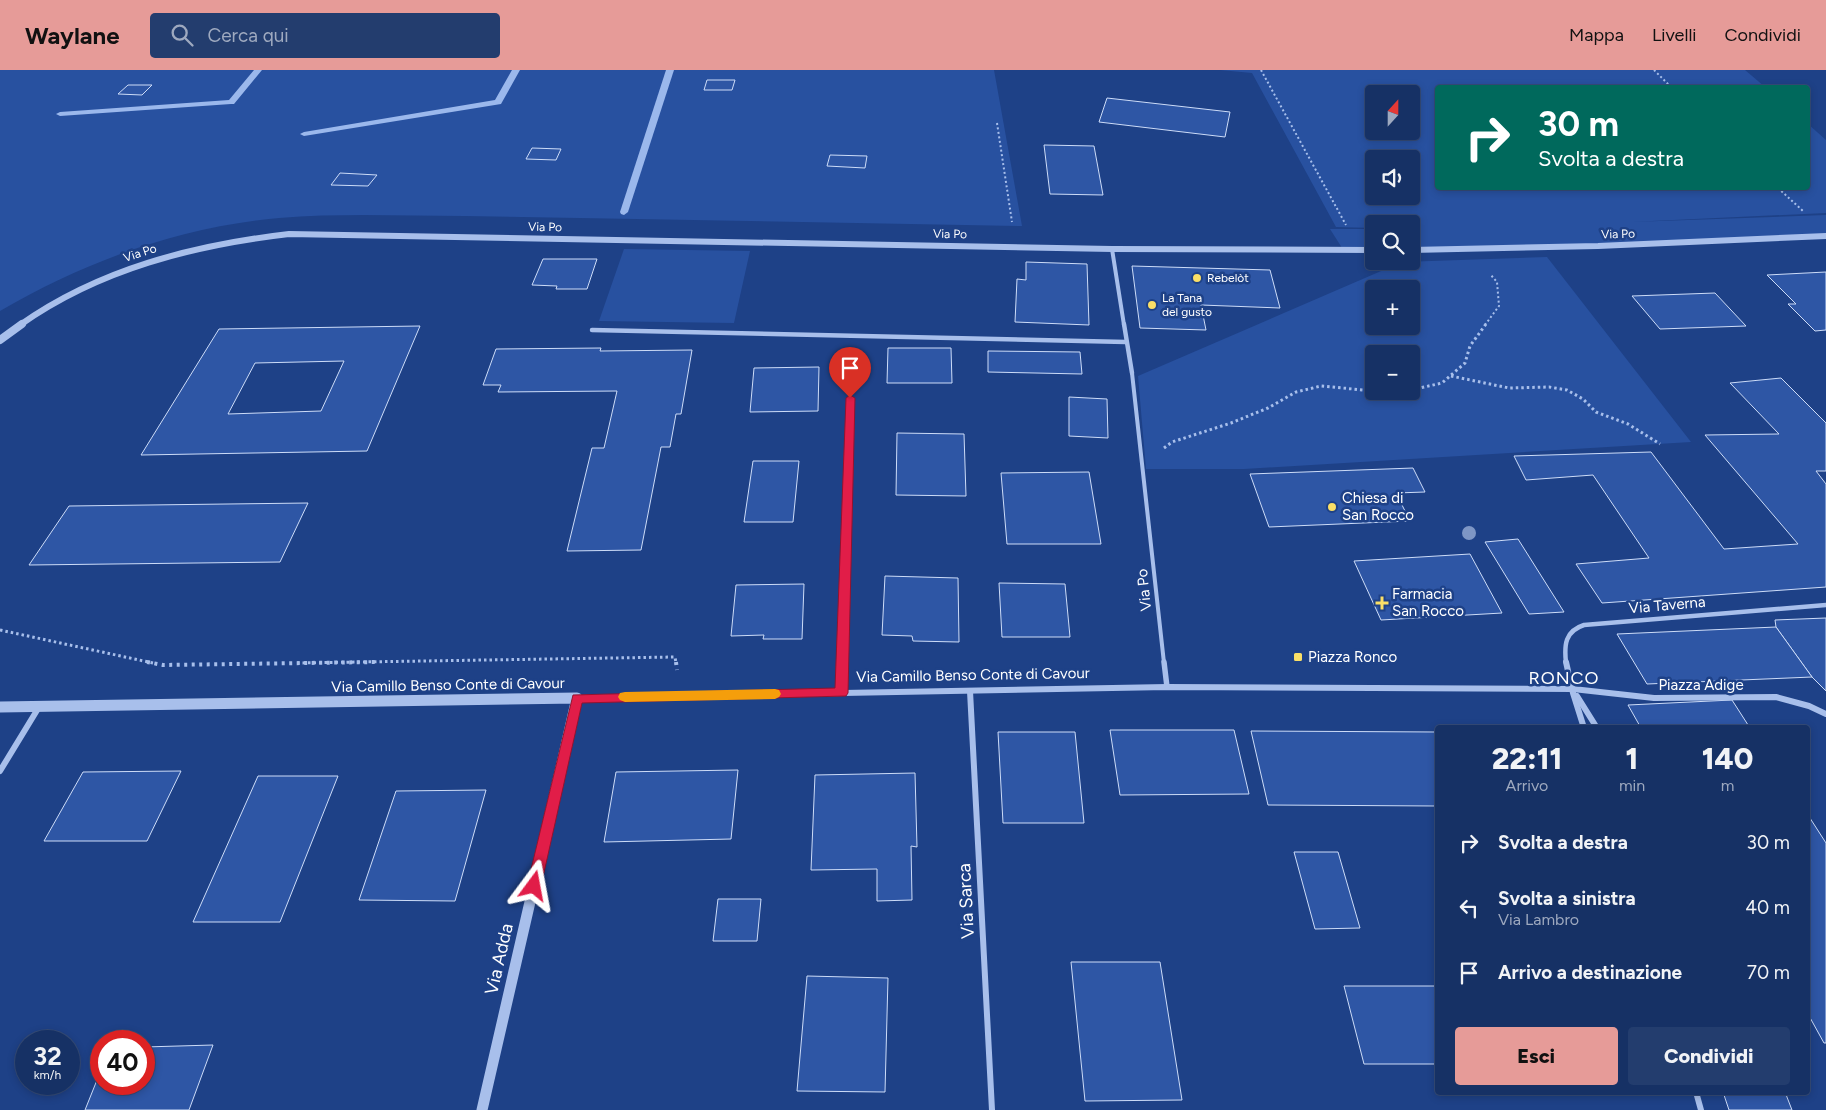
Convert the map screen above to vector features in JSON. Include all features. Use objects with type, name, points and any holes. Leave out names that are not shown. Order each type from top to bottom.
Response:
[{"type":"street","name":"Via Po","points":[[0,340],[18,325],[56,302],[127,269],[199,248],[272,236],[301,234],[1016,247],[1365,251]]},
{"type":"street","name":"Via Po","points":[[1420,250],[1598,246],[1826,236]]},
{"type":"street","name":"Via Po","points":[[1112,248],[1132,372],[1167,687]]},
{"type":"street","points":[[592,330],[1126,342]]},
{"type":"street","points":[[841,693],[850,398]]},
{"type":"street","name":"Via Taverna","points":[[1583,725],[1564,650],[1570,632],[1578,628],[1600,623],[1826,605]]},
{"type":"street","points":[[1167,687],[1573,689],[1595,725]]},
{"type":"street","name":"Via Camillo Benso Conte di Cavour","points":[[0,707],[1167,687]]},
{"type":"street","name":"Piazza Adige","points":[[1573,689],[1654,698],[1776,697],[1809,706],[1826,714]]},
{"type":"street","name":"Via Sarca","points":[[970,691],[992,1110]]},
{"type":"street","name":"Via Adda","points":[[482,1110],[577,698]]},
{"type":"street","points":[[0,772],[39,707]]},
{"type":"street","points":[[1697,1095],[1701,1110]]},
{"type":"path","points":[[1261,70],[1346,224],[1358,251]]},
{"type":"path","points":[[1654,70],[1669,85]]},
{"type":"path","points":[[997,123],[1016,247]]},
{"type":"path","points":[[1420,388],[1442,383],[1465,363],[1470,346],[1499,306],[1497,282],[1487,271]]},
{"type":"path","points":[[1451,376],[1509,388],[1549,387],[1567,390],[1577,394],[1596,412],[1628,424],[1660,444]]},
{"type":"path","points":[[1142,464],[1145,464],[1172,442],[1231,423],[1268,408],[1296,392],[1321,386],[1365,390]]},
{"type":"path","points":[[0,630],[163,666],[675,657],[680,695]]},
{"type":"shaded area","points":[[0,70],[994,70],[1022,226],[465,216],[302,216],[205,229],[134,249],[66,277],[0,311]]},
{"type":"shaded area","points":[[1220,70],[1745,70],[1763,85],[1435,85],[1435,190],[1810,190],[1810,126],[1826,140],[1826,213],[1631,222],[1826,215],[1826,237],[1420,250],[1420,215],[1365,215],[1365,228],[1336,227],[1252,73]]},
{"type":"shaded area","points":[[1330,229],[1365,229],[1365,251],[1344,251]]},
{"type":"shaded area","points":[[624,249],[750,251],[734,323],[599,321]]},
{"type":"shaded area","points":[[1547,257],[1691,442],[1244,469],[1146,469],[1138,376],[1383,270],[1420,270],[1420,261]]},
{"type":"building","points":[[707,80],[735,80],[732,90],[704,90]]},
{"type":"building","points":[[128,85],[152,85],[142,95],[118,94]]},
{"type":"building","points":[[1107,98],[1230,112],[1225,137],[1099,122]]},
{"type":"building","points":[[1044,145],[1094,146],[1103,195],[1050,194]]},
{"type":"building","points":[[532,148],[561,149],[556,160],[526,159]]},
{"type":"building","points":[[830,155],[867,156],[865,168],[827,166]]},
{"type":"building","points":[[340,173],[377,175],[368,186],[331,185]]},
{"type":"building","points":[[543,259],[597,259],[587,289],[556,289],[557,286],[532,285]]},
{"type":"building","points":[[1026,262],[1087,264],[1089,325],[1015,322],[1017,279],[1026,280]]},
{"type":"building","points":[[1132,266],[1270,270],[1280,308],[1201,305],[1206,330],[1140,328]]},
{"type":"building","points":[[1826,272],[1826,330],[1815,331],[1788,304],[1796,304],[1767,275]]},
{"type":"building","points":[[1715,293],[1746,326],[1660,329],[1632,296]]},
{"type":"building","points":[[420,326],[367,451],[141,455],[219,329]],"holes":[[[344,361],[321,411],[228,414],[255,363]]]},
{"type":"building","points":[[601,348],[600,351],[692,350],[681,414],[676,414],[670,447],[661,447],[641,550],[567,551],[592,448],[604,448],[617,391],[498,392],[501,385],[483,385],[496,349]]},
{"type":"building","points":[[888,348],[951,348],[952,383],[887,383]]},
{"type":"building","points":[[988,351],[1080,352],[1082,374],[988,372]]},
{"type":"building","points":[[819,367],[818,411],[750,412],[754,368]]},
{"type":"building","points":[[1781,378],[1826,423],[1826,471],[1816,471],[1826,484],[1826,587],[1602,603],[1576,564],[1649,558],[1593,475],[1526,480],[1514,456],[1651,452],[1724,549],[1798,544],[1705,435],[1779,434],[1730,383]]},
{"type":"building","points":[[1069,397],[1107,399],[1108,438],[1069,436]]},
{"type":"building","points":[[897,433],[964,434],[966,496],[896,495]]},
{"type":"building","points":[[753,461],[799,461],[793,522],[744,522]]},
{"type":"building","name":"Chiesa di San Rocco","points":[[1413,468],[1425,492],[1396,493],[1410,521],[1269,527],[1250,474]]},
{"type":"building","points":[[1089,472],[1101,544],[1007,544],[1001,473]]},
{"type":"building","points":[[308,503],[280,562],[29,565],[69,506]]},
{"type":"building","points":[[1518,539],[1564,612],[1529,614],[1485,542]]},
{"type":"building","points":[[1470,554],[1502,613],[1381,620],[1354,561]]},
{"type":"building","points":[[885,576],[958,578],[959,642],[913,641],[912,636],[882,635]]},
{"type":"building","points":[[999,583],[1065,584],[1070,637],[1002,637]]},
{"type":"building","points":[[804,584],[802,639],[763,639],[764,635],[731,636],[736,585]]},
{"type":"building","points":[[1826,618],[1826,691],[1812,677],[1776,627],[1775,620]]},
{"type":"building","points":[[1776,627],[1812,677],[1647,684],[1617,634]]},
{"type":"building","points":[[1732,700],[1748,725],[1639,725],[1628,705]]},
{"type":"building","points":[[1110,730],[1234,730],[1249,794],[1120,795]]},
{"type":"building","points":[[1251,731],[1435,732],[1435,806],[1268,805]]},
{"type":"building","points":[[998,732],[1075,732],[1084,823],[1003,823]]},
{"type":"building","points":[[738,770],[731,839],[604,842],[616,772]]},
{"type":"building","points":[[181,771],[147,841],[44,841],[83,772]]},
{"type":"building","points":[[915,773],[917,847],[911,846],[912,900],[877,901],[877,869],[811,870],[815,775]]},
{"type":"building","points":[[258,776],[338,776],[280,922],[193,922]]},
{"type":"building","points":[[486,790],[455,901],[359,900],[396,791]]},
{"type":"building","points":[[1810,818],[1826,843],[1826,1043],[1824,1043],[1810,1018]]},
{"type":"building","points":[[1294,852],[1338,852],[1360,928],[1315,929]]},
{"type":"building","points":[[718,899],[761,899],[757,941],[713,941]]},
{"type":"building","points":[[1071,962],[1160,962],[1182,1100],[1085,1101]]},
{"type":"building","points":[[807,976],[888,978],[885,1092],[797,1091]]},
{"type":"building","points":[[1344,986],[1435,986],[1435,1064],[1364,1064]]},
{"type":"building","points":[[213,1045],[189,1110],[85,1110],[91,1095],[155,1095],[155,1047]]},
{"type":"building","points":[[1724,1095],[1786,1095],[1792,1110],[1729,1110]]},
{"type":"waterway","points":[[60,114],[231,102],[258,70]]},
{"type":"waterway","points":[[304,134],[498,102],[516,70]]},
{"type":"waterway","points":[[624,212],[670,70]]},
{"type":"slow traffic","points":[[625,697],[775,694]]},
{"type":"place","name":"Rebelòt","points":[[1197,278]]},
{"type":"place","name":"La Tana del gusto","points":[[1152,305]]},
{"type":"place","name":"Chiesa di San Rocco","points":[[1332,507]]},
{"type":"place","name":"Farmacia San Rocco","points":[[1382,603]]},
{"type":"place","name":"Piazza Ronco","points":[[1298,657]]},
{"type":"district","name":"RONCO","points":[[1564,678]]},
{"type":"route","points":[[534,886],[577,698],[841,693],[850,398]]}]
